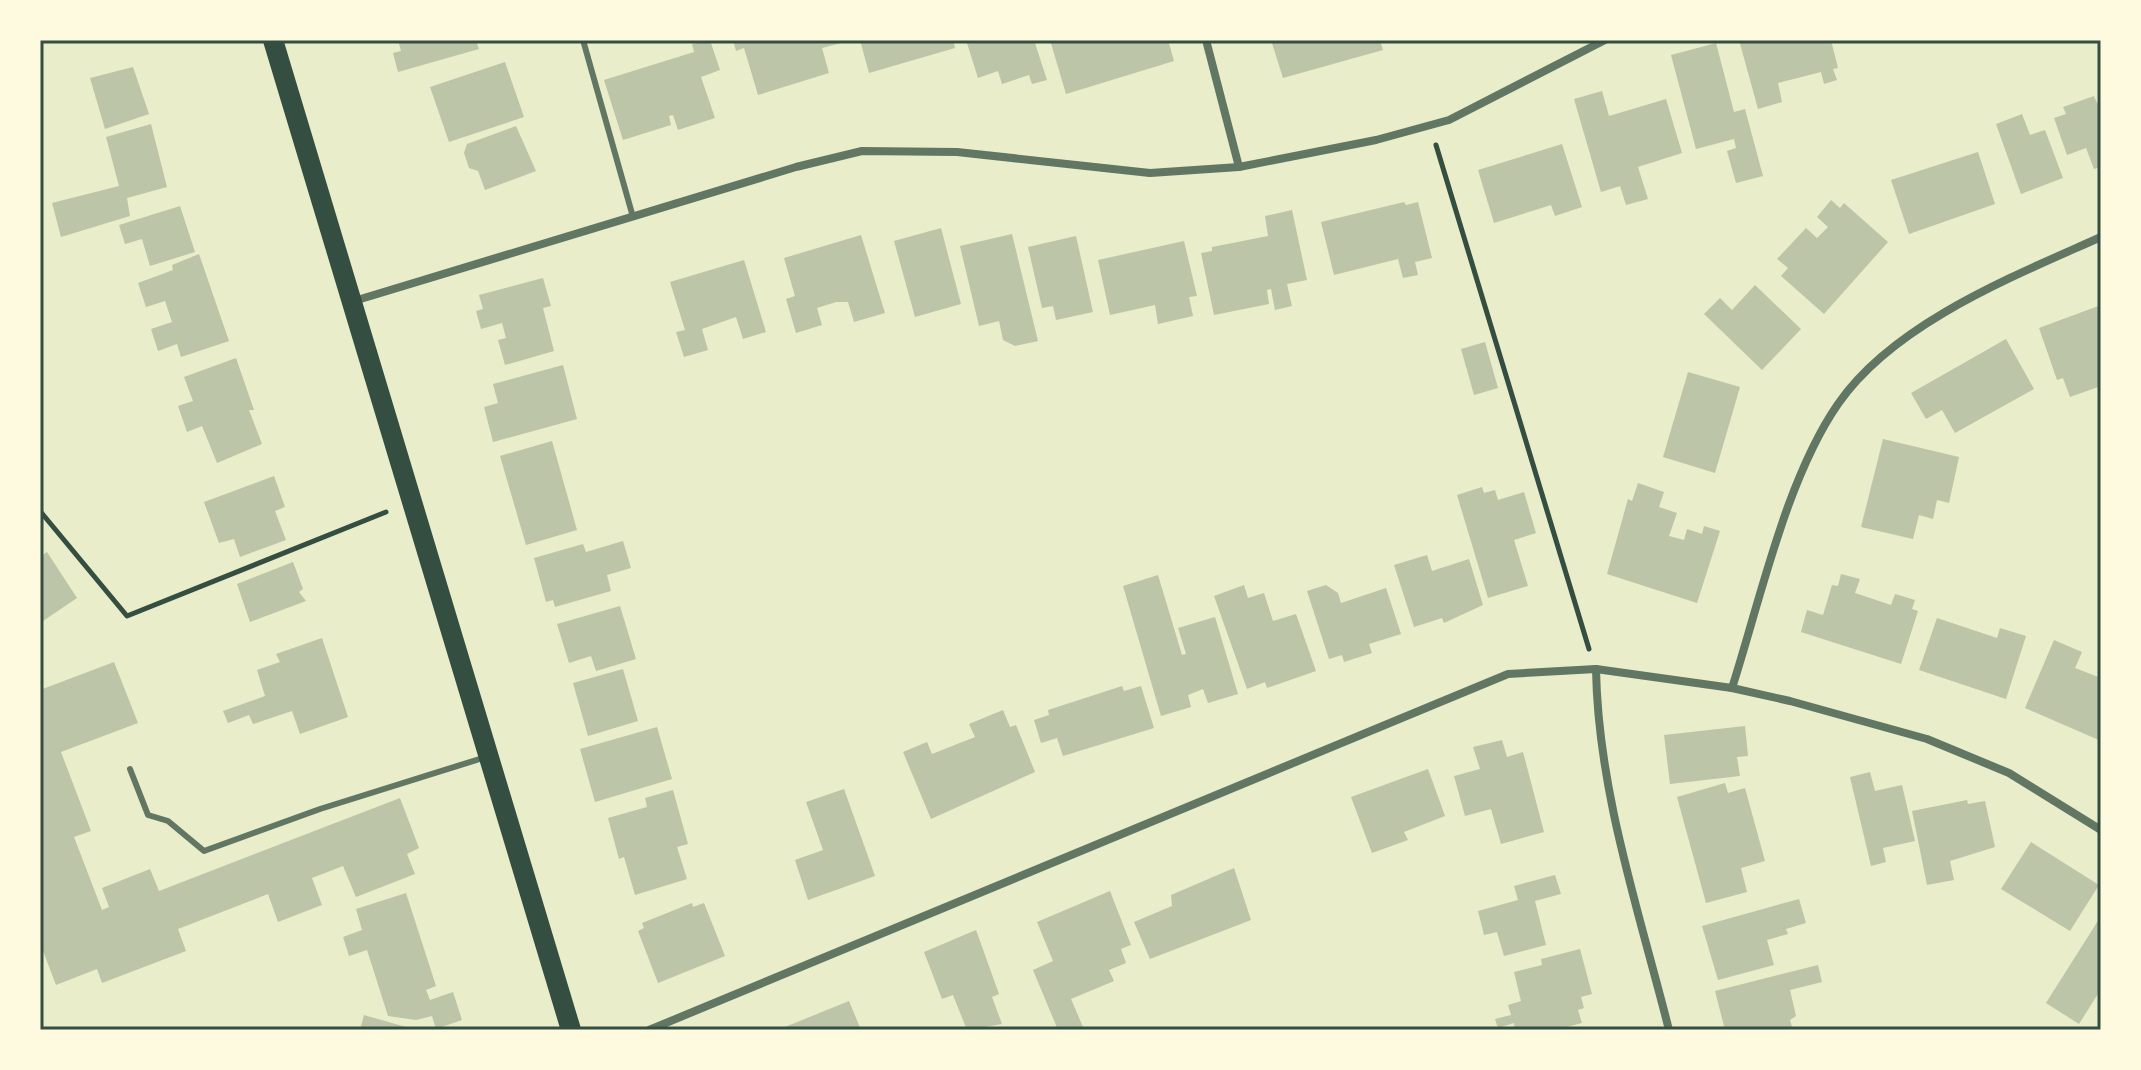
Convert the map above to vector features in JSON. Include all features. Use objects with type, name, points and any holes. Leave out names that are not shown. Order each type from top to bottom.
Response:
[{"type":"main road","points":[[273,40],[414,500],[571,1030]]},
{"type":"street","points":[[1206,40],[1239,167]]},
{"type":"street","points":[[353,302],[796,167],[862,151],[957,152],[1150,173],[1239,167],[1376,140],[1449,120],[1605,40]]},
{"type":"street","points":[[1732,688],[1810,452],[1838,403],[1881,358],[1969,296],[2101,237]]},
{"type":"street","points":[[1596,669],[1596,714],[1608,791],[1669,1030]]},
{"type":"street","points":[[649,1030],[1508,674],[1596,669],[1732,688],[1927,739],[2009,773],[2101,830]]},
{"type":"lane","points":[[583,40],[633,217]]},
{"type":"lane","points":[[130,769],[148,815],[168,821],[204,851],[320,809],[489,756]]},
{"type":"path","points":[[1430,125],[1596,669]]},
{"type":"path","points":[[40,511],[127,616],[414,500]]},
{"type":"building","points":[[398,40],[476,40],[479,49],[398,72],[393,53],[401,51]]},
{"type":"building","points":[[710,40],[720,70],[701,77],[715,118],[678,130],[673,115],[669,116],[671,125],[623,140],[604,80],[694,52],[692,44]]},
{"type":"building","points":[[733,40],[849,41],[822,48],[829,73],[758,95],[744,48],[736,51]]},
{"type":"building","points":[[860,40],[953,40],[955,48],[869,73]]},
{"type":"building","points":[[966,40],[1034,40],[1047,80],[1032,84],[1029,75],[1002,84],[998,71],[978,78]]},
{"type":"building","points":[[1050,40],[1168,40],[1174,61],[1066,94]]},
{"type":"building","points":[[1271,40],[1380,40],[1383,50],[1283,78]]},
{"type":"building","points":[[1739,40],[1831,40],[1838,68],[1833,69],[1837,80],[1824,84],[1821,72],[1778,83],[1782,102],[1758,109]]},
{"type":"building","points":[[1716,43],[1734,112],[1745,109],[1763,176],[1736,183],[1727,151],[1736,148],[1734,139],[1696,149],[1671,55]]},
{"type":"building","points":[[505,62],[524,117],[449,142],[430,87]]},
{"type":"building","points":[[133,67],[149,114],[105,129],[90,78]]},
{"type":"building","points":[[1602,91],[1609,116],[1666,99],[1682,153],[1638,167],[1648,199],[1626,205],[1620,186],[1601,192],[1574,99]]},
{"type":"building","points":[[2094,96],[2101,112],[2101,167],[2094,169],[2086,148],[2067,155],[2054,118],[2066,114],[2063,107]]},
{"type":"building","points":[[2022,114],[2030,135],[2045,130],[2063,178],[2021,194],[1996,124]]},
{"type":"building","points":[[151,124],[167,187],[127,198],[130,216],[61,237],[52,203],[119,186],[106,137]]},
{"type":"building","points":[[516,126],[536,171],[485,190],[478,171],[469,168],[464,153],[467,144]]},
{"type":"building","points":[[1562,144],[1582,207],[1555,216],[1551,205],[1494,223],[1478,170]]},
{"type":"building","points":[[1978,152],[1995,204],[1909,234],[1891,180]]},
{"type":"building","points":[[1831,200],[1840,208],[1844,203],[1888,242],[1824,314],[1781,276],[1788,268],[1777,259],[1806,228],[1817,238],[1828,227],[1817,217]]},
{"type":"building","points":[[1404,202],[1406,205],[1418,202],[1432,258],[1415,262],[1418,275],[1403,278],[1398,259],[1334,275],[1321,222]]},
{"type":"building","points":[[180,206],[195,252],[150,266],[142,239],[125,244],[119,225]]},
{"type":"building","points":[[1292,210],[1307,280],[1287,284],[1292,306],[1275,310],[1271,289],[1267,290],[1269,304],[1214,315],[1201,253],[1212,251],[1212,247],[1268,236],[1265,216]]},
{"type":"building","points":[[941,228],[961,304],[915,317],[894,241]]},
{"type":"building","points":[[1012,234],[1038,341],[1015,346],[1003,340],[999,321],[979,326],[960,246]]},
{"type":"building","points":[[861,235],[885,313],[854,322],[848,302],[836,302],[817,308],[822,325],[796,333],[786,299],[795,296],[784,258]]},
{"type":"building","points":[[1076,236],[1093,312],[1056,320],[1053,306],[1042,308],[1028,247]]},
{"type":"building","points":[[1184,241],[1197,296],[1189,297],[1193,316],[1158,324],[1155,305],[1110,315],[1098,260]]},
{"type":"building","points":[[199,254],[229,341],[181,357],[177,344],[158,351],[151,329],[172,322],[165,301],[146,307],[138,283],[173,270],[172,265]]},
{"type":"building","points":[[744,260],[766,332],[743,339],[736,317],[702,329],[708,350],[684,357],[676,332],[685,330],[670,282]]},
{"type":"building","points":[[543,278],[551,306],[543,308],[554,351],[505,365],[498,340],[506,338],[502,323],[481,329],[476,311],[483,309],[479,295]]},
{"type":"building","points":[[1755,285],[1801,329],[1762,370],[1704,314],[1720,298],[1732,310]]},
{"type":"building","points":[[2101,305],[2101,386],[2070,397],[2063,378],[2057,380],[2039,328]]},
{"type":"building","points":[[2006,339],[2034,389],[1955,433],[1942,410],[1926,419],[1911,393]]},
{"type":"building","points":[[1485,342],[1498,388],[1474,395],[1461,349]]},
{"type":"building","points":[[236,358],[254,410],[249,410],[262,444],[217,463],[202,426],[187,432],[178,406],[193,401],[184,377]]},
{"type":"building","points":[[563,365],[577,419],[493,442],[484,407],[498,403],[493,384]]},
{"type":"building","points":[[1688,372],[1740,387],[1715,473],[1663,457]]},
{"type":"building","points":[[1883,439],[1959,457],[1949,503],[1937,500],[1933,519],[1919,515],[1913,539],[1861,527]]},
{"type":"building","points":[[552,441],[577,530],[526,545],[500,456]]},
{"type":"building","points":[[274,476],[285,507],[275,511],[286,540],[240,557],[234,539],[219,543],[204,502]]},
{"type":"building","points":[[1638,483],[1664,492],[1659,507],[1677,513],[1669,536],[1684,540],[1687,529],[1702,534],[1704,526],[1720,531],[1697,603],[1607,574],[1628,499],[1632,501]]},
{"type":"building","points":[[1482,487],[1484,493],[1495,490],[1498,500],[1524,492],[1536,533],[1514,540],[1528,586],[1488,598],[1457,495]]},
{"type":"building","points":[[623,541],[631,568],[607,575],[611,591],[555,607],[553,600],[546,602],[534,558],[583,544],[586,552]]},
{"type":"building","points":[[47,552],[77,598],[40,623],[40,557]]},
{"type":"building","points":[[1427,555],[1432,571],[1469,559],[1483,605],[1444,623],[1442,618],[1414,627],[1394,565]]},
{"type":"building","points":[[293,562],[303,589],[299,592],[306,601],[250,622],[237,584]]},
{"type":"building","points":[[1841,574],[1860,579],[1855,593],[1891,605],[1895,594],[1915,600],[1912,609],[1918,611],[1901,664],[1801,632],[1807,610],[1823,615],[1832,585],[1838,586]]},
{"type":"building","points":[[1158,575],[1182,655],[1186,654],[1178,628],[1215,617],[1238,694],[1208,703],[1203,689],[1188,695],[1191,707],[1161,716],[1123,586]]},
{"type":"building","points":[[1244,585],[1248,598],[1264,593],[1273,621],[1296,614],[1316,671],[1267,688],[1265,682],[1247,689],[1214,596]]},
{"type":"building","points":[[1326,585],[1338,593],[1341,603],[1386,588],[1401,634],[1369,644],[1372,653],[1344,662],[1342,655],[1329,659],[1307,591]]},
{"type":"building","points":[[620,606],[636,659],[596,671],[591,656],[569,663],[557,624]]},
{"type":"building","points":[[1937,618],[1997,638],[2000,628],[2026,636],[2006,699],[1919,670]]},
{"type":"building","points":[[322,638],[348,717],[300,734],[292,711],[253,724],[249,715],[228,723],[223,711],[265,696],[257,670],[280,662],[276,654]]},
{"type":"building","points":[[2054,640],[2082,652],[2075,668],[2101,678],[2101,741],[2025,708]]},
{"type":"building","points":[[114,662],[138,723],[61,752],[91,831],[74,837],[102,910],[109,907],[102,888],[150,869],[159,891],[400,798],[419,848],[407,854],[415,874],[356,897],[343,866],[312,878],[322,905],[278,922],[268,894],[178,929],[186,951],[102,983],[97,969],[56,985],[40,943],[40,690]]},
{"type":"building","points":[[623,669],[638,721],[588,736],[573,683]]},
{"type":"building","points":[[1122,686],[1124,691],[1141,686],[1154,728],[1063,756],[1057,738],[1041,743],[1034,720],[1049,715],[1048,710]]},
{"type":"building","points":[[1003,710],[1010,727],[1016,725],[1035,772],[931,819],[903,752],[927,742],[932,754],[975,737],[969,724]]},
{"type":"building","points":[[1745,726],[1748,756],[1737,757],[1740,776],[1670,784],[1664,735]]},
{"type":"building","points":[[657,727],[672,779],[595,802],[580,749]]},
{"type":"building","points":[[1502,740],[1507,757],[1523,752],[1544,832],[1501,844],[1491,809],[1465,816],[1454,776],[1480,769],[1473,747]]},
{"type":"building","points":[[1428,769],[1445,816],[1404,832],[1408,840],[1372,853],[1351,797]]},
{"type":"building","points":[[1870,772],[1875,791],[1902,785],[1915,841],[1883,848],[1886,862],[1871,866],[1850,777]]},
{"type":"building","points":[[1725,783],[1728,793],[1745,788],[1765,861],[1741,868],[1747,892],[1706,903],[1677,797]]},
{"type":"building","points":[[844,789],[875,876],[808,900],[795,860],[823,850],[806,802]]},
{"type":"building","points":[[673,790],[688,844],[677,847],[687,879],[635,895],[624,857],[619,859],[608,818],[647,807],[645,798]]},
{"type":"building","points":[[1967,800],[1968,804],[1985,801],[1995,847],[1950,861],[1954,880],[1927,885],[1912,811]]},
{"type":"building","points":[[2031,842],[2099,885],[2070,931],[2001,889]]},
{"type":"building","points":[[1234,868],[1251,920],[1150,959],[1134,922],[1172,906],[1171,895]]},
{"type":"building","points":[[1555,875],[1561,894],[1535,901],[1546,945],[1504,956],[1497,932],[1484,935],[1478,911],[1518,900],[1514,886]]},
{"type":"building","points":[[1110,891],[1131,945],[1121,949],[1126,963],[1109,970],[1114,981],[1071,999],[1083,1027],[1058,1030],[1033,970],[1053,961],[1037,922]]},
{"type":"building","points":[[406,893],[436,986],[426,990],[430,1000],[453,992],[462,1020],[436,1029],[432,1016],[416,1020],[388,1016],[367,950],[349,956],[343,937],[362,930],[356,909]]},
{"type":"building","points":[[1799,899],[1806,923],[1786,929],[1788,934],[1767,940],[1774,965],[1718,980],[1702,926]]},
{"type":"building","points":[[692,903],[693,907],[704,903],[725,956],[658,983],[638,931],[644,928],[642,923]]},
{"type":"building","points":[[2101,916],[2101,989],[2079,1024],[2046,1003]]},
{"type":"building","points":[[976,930],[999,994],[992,997],[1002,1024],[967,1030],[953,995],[942,999],[924,952]]},
{"type":"building","points":[[1580,949],[1592,994],[1581,997],[1584,1008],[1578,1010],[1582,1023],[1555,1030],[1515,1030],[1514,1023],[1498,1028],[1495,1019],[1511,1015],[1508,1005],[1521,1001],[1514,972],[1542,965],[1541,959]]},
{"type":"building","points":[[1818,965],[1822,982],[1790,990],[1796,1016],[1790,1020],[1793,1030],[1725,1030],[1715,991]]},
{"type":"building","points":[[849,1001],[861,1030],[786,1030],[785,1027]]},
{"type":"building","points":[[364,1015],[413,1029],[413,1030],[360,1030]]}]
